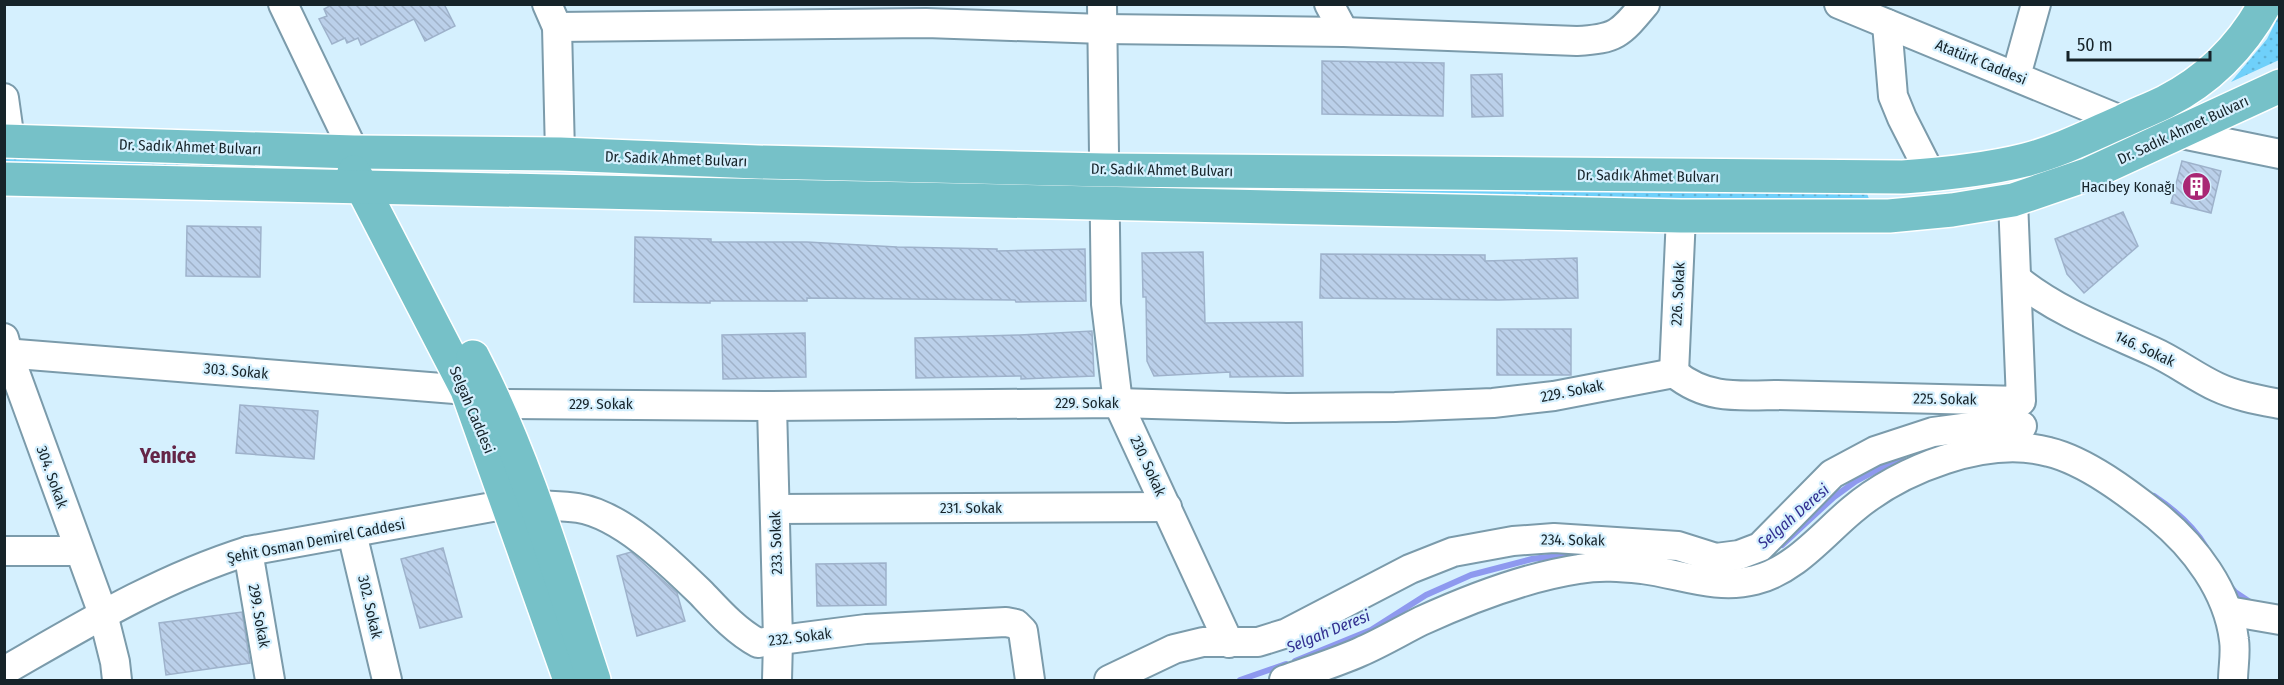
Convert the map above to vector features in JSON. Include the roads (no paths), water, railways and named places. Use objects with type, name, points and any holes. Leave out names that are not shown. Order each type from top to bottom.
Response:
[{"type":"main road","name":"Dr. Sadık Ahmet Bulvarı","points":[[7,141],[354,152],[560,154],[757,162],[1105,170],[1794,178],[1931,175],[1977,170],[2026,159],[2072,145],[2166,102],[2199,81],[2240,44],[2262,6]]},
{"type":"main road","name":"Dr. Sadık Ahmet Bulvarı","points":[[4,179],[1105,205],[1681,216],[1889,216],[1952,210],[2013,200],[2090,174],[2280,86]]},
{"type":"main road","name":"Selgah Caddesi","points":[[354,152],[497,404],[570,681]]},
{"type":"main road","name":"Selgah Caddesi","points":[[373,188],[523,505],[594,681]]},
{"type":"street","points":[[283,4],[354,152]]},
{"type":"street","points":[[1329,4],[1344,32]]},
{"type":"street","points":[[560,154],[552,16],[920,14],[1102,17],[1344,32],[1576,42],[1603,40],[1620,32],[1645,4]]},
{"type":"street","name":"Atatürk Caddesi","points":[[1839,4],[2123,121]]},
{"type":"street","points":[[2016,76],[2036,4]]},
{"type":"street","name":"230. Sokak","points":[[1102,17],[1106,304],[1118,403],[1229,643]]},
{"type":"street","points":[[1887,24],[1893,96],[1931,175]]},
{"type":"street","points":[[4,98],[7,141]]},
{"type":"street","points":[[2177,133],[2280,154]]},
{"type":"street","points":[[2013,200],[2022,424],[2052,452],[2072,460],[2123,491],[2157,516],[2194,551],[2228,611],[2235,643],[2233,681]]},
{"type":"street","name":"226. Sokak","points":[[1674,373],[1681,216]]},
{"type":"street","name":"146. Sokak","points":[[2018,280],[2037,296],[2056,307],[2155,352],[2217,387],[2248,398],[2280,404]]},
{"type":"street","name":"303. Sokak","points":[[6,348],[467,390]]},
{"type":"street","name":"304. Sokak","points":[[6,348],[104,614],[117,681]]},
{"type":"street","name":"229. Sokak","points":[[497,404],[772,406],[1118,403],[1287,408],[1493,403],[1554,396],[1674,373]]},
{"type":"street","name":"225. Sokak","points":[[1674,373],[1689,385],[1711,392],[1737,396],[1775,395],[2022,424]]},
{"type":"street","name":"233. Sokak","points":[[772,406],[777,681]]},
{"type":"street","points":[[1284,681],[1358,653],[1424,620],[1487,594],[1580,568],[1644,569],[1707,583],[1732,584],[1757,580],[1793,562],[1855,507],[1889,483],[1915,470],[1984,450],[2022,424]]},
{"type":"street","name":"234. Sokak","points":[[1109,681],[1174,649],[1203,642],[1258,642],[1287,633],[1410,569],[1453,552],[1513,541],[1554,538],[1677,546],[1716,558],[1739,555],[1760,547],[1832,474],[1875,451],[1933,432],[1978,426],[2022,424]]},
{"type":"street","name":"Şehit Osman Demirel Caddesi","points":[[4,671],[170,579],[213,562],[248,551],[523,505]]},
{"type":"street","name":"232. Sokak","points":[[523,505],[579,508],[622,527],[658,551],[748,638],[758,643],[866,629],[1006,622],[1016,624],[1023,632],[1030,681]]},
{"type":"street","name":"231. Sokak","points":[[775,509],[1167,507]]},
{"type":"street","name":"302. Sokak","points":[[352,533],[387,681]]},
{"type":"street","points":[[4,551],[79,551]]},
{"type":"street","name":"299. Sokak","points":[[248,551],[270,681]]},
{"type":"street","points":[[2228,611],[2280,620]]},
{"type":"waterway","name":"Selgah Deresi","points":[[1782,545],[1834,497],[1856,481],[1903,456]]},
{"type":"waterway","name":"Selgah Deresi","points":[[2154,496],[2183,518],[2206,547]]},
{"type":"waterway","name":"Selgah Deresi","points":[[1295,661],[1371,630],[1426,595],[1471,575],[1532,559],[1580,553]]},
{"type":"waterway","name":"Selgah Deresi","points":[[2230,586],[2253,604]]},
{"type":"waterway","name":"Selgah Deresi","points":[[1240,680],[1286,664]]},
{"type":"place","name":"Hacıbey Konağı","points":[[2196,187]]},
{"type":"district","name":"Yenice","points":[[168,456]]}]
